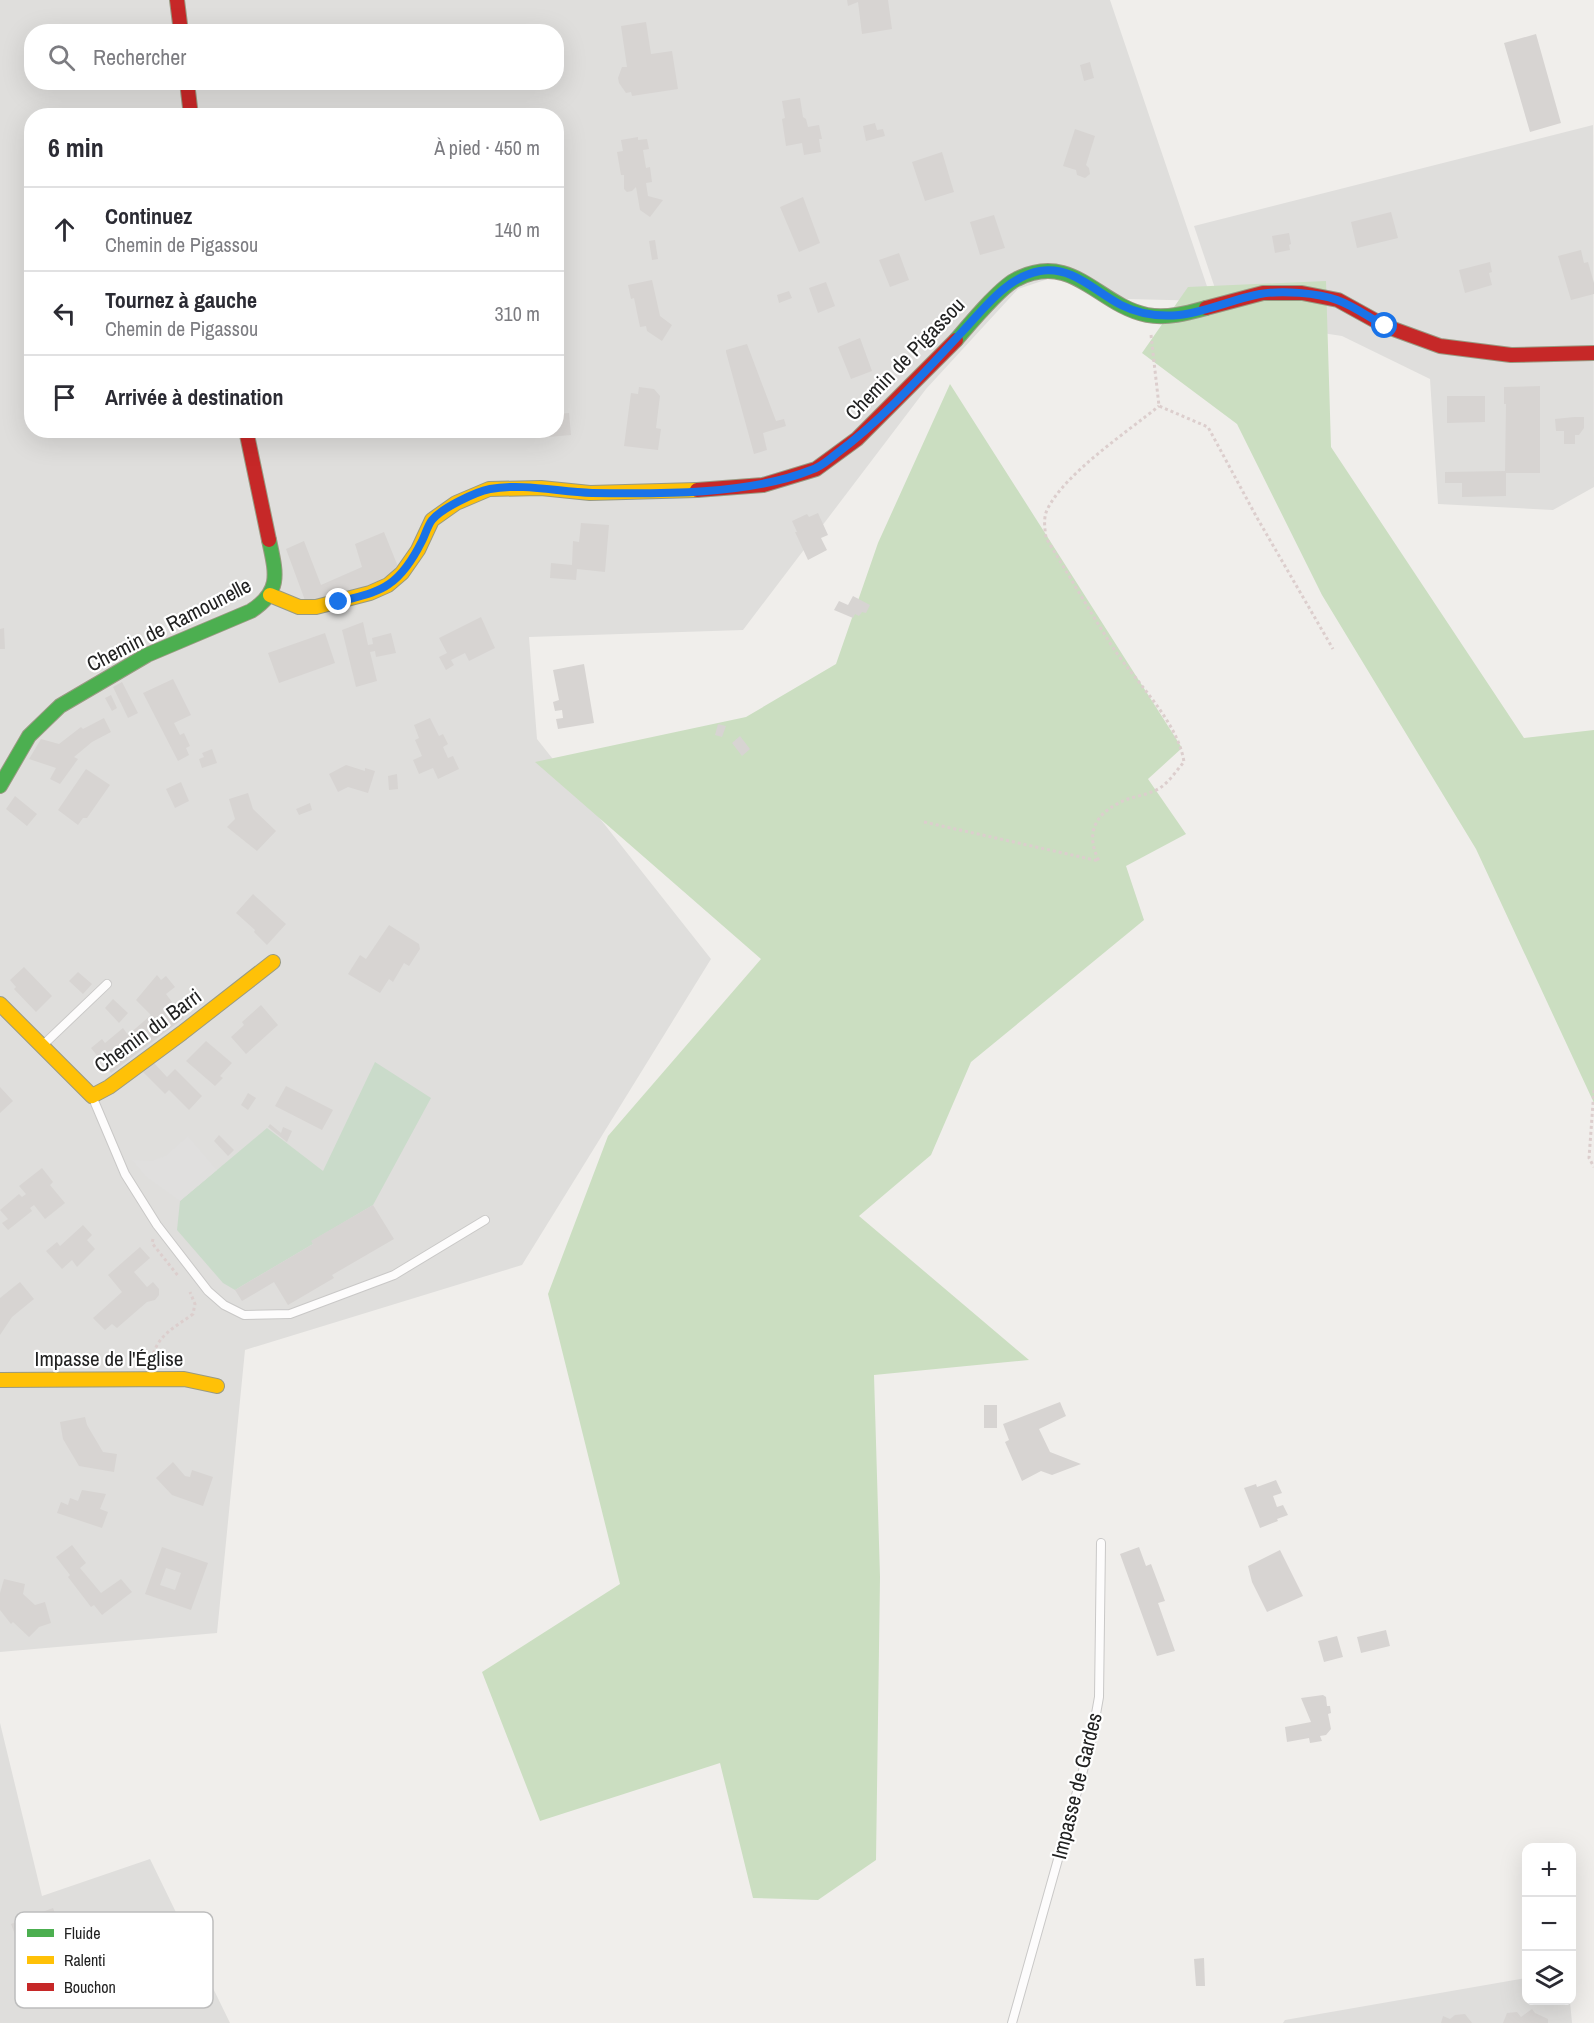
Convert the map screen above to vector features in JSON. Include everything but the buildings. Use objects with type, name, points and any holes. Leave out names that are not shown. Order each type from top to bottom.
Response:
[{"type":"street","points":[[177,0],[180,24]]},
{"type":"street","points":[[188,90],[190,108]]},
{"type":"street","name":"Chemin de Pigassou","points":[[270,595],[299,607],[316,607],[370,593],[388,585],[402,573],[418,550],[432,520],[456,503],[489,489],[541,488],[590,493],[702,490],[763,485],[816,468],[857,439],[928,369],[991,302],[1017,279],[1045,270],[1064,272],[1086,282],[1121,305],[1148,315],[1180,315],[1263,293],[1302,293],[1338,300],[1385,326],[1440,346],[1511,354],[1594,353]]},
{"type":"street","name":"Chemin de Ramounelle","points":[[0,786],[29,736],[60,706],[147,655],[251,611],[265,602],[270,595],[274,579],[274,563],[248,438]]},
{"type":"street","name":"Chemin du Barri","points":[[0,1004],[92,1096],[109,1087],[164,1047],[273,962]]},
{"type":"street","name":"Impasse de l'Église","points":[[0,1380],[184,1378],[217,1386]]},
{"type":"lane","points":[[41,1047],[107,984]]},
{"type":"lane","points":[[92,1096],[125,1174],[157,1225],[208,1291],[224,1305],[244,1315],[290,1314],[394,1275],[485,1220]]},
{"type":"lane","name":"Impasse de Gardes","points":[[1012,2023],[1091,1742],[1099,1697],[1101,1543]]},
{"type":"path","points":[[1148,315],[1159,406]]},
{"type":"path","points":[[1159,406],[1208,427],[1256,516],[1333,649]]},
{"type":"path","points":[[924,822],[1099,861],[1092,848],[1093,832],[1098,819],[1119,803],[1155,791],[1167,783],[1184,762],[1182,748],[1175,732],[1114,649],[1047,538],[1045,524],[1047,511],[1070,477],[1159,406]]},
{"type":"path","points":[[1594,1090],[1589,1158],[1594,1167]]},
{"type":"path","points":[[150,1379],[155,1346],[169,1331],[193,1314],[195,1304],[191,1293],[152,1243],[157,1225]]},
{"type":"shaded area","points":[[0,0],[1110,0],[1212,301],[1126,299],[1051,278],[1018,289],[926,389],[743,630],[529,637],[537,739],[711,959],[522,1265],[245,1350],[217,1633],[0,1652]]},
{"type":"shaded area","points":[[1593,125],[1594,487],[1553,510],[1438,504],[1430,379],[1342,336],[1225,318],[1194,226]]},
{"type":"shaded area","points":[[188,1136],[217,1170],[180,1201],[145,1176],[132,1160],[152,1161],[165,1156]]},
{"type":"shaded area","points":[[0,1723],[42,1896],[150,1859],[176,1912],[15,1912],[15,2008],[213,2008],[213,1988],[230,2023],[0,2023]]},
{"type":"shaded area","points":[[1522,1979],[1522,2005],[1570,2005],[1572,2023],[1283,2023],[1285,2020]]},
{"type":"green space","points":[[1326,281],[1331,447],[1524,738],[1594,730],[1594,1103],[1476,849],[1322,595],[1237,424],[1142,353],[1188,287]]},
{"type":"green space","points":[[950,384],[1182,748],[1148,779],[1186,834],[1126,866],[1144,920],[971,1062],[931,1155],[859,1216],[1029,1360],[874,1375],[880,1577],[876,1860],[818,1900],[753,1898],[720,1763],[540,1821],[482,1672],[620,1584],[548,1294],[608,1136],[761,959],[535,762],[746,717],[836,664],[878,543]]},
{"type":"green space","points":[[375,1062],[431,1098],[373,1205],[235,1290],[223,1283],[177,1230],[180,1201],[267,1128],[323,1171]]},
{"type":"traffic: fast","points":[[956,340],[985,306],[1010,283],[1037,272],[1054,271],[1070,275],[1114,301],[1147,315],[1170,316],[1206,308]]},
{"type":"traffic: fast","points":[[0,786],[29,736],[60,706],[147,655],[251,611],[261,604],[268,596],[274,580],[274,562],[269,540]]},
{"type":"traffic: slow","points":[[270,595],[299,607],[316,607],[370,593],[388,585],[402,573],[418,550],[432,520],[456,503],[489,489],[541,488],[590,493],[697,490]]},
{"type":"traffic: slow","points":[[0,1004],[92,1096],[109,1087],[182,1033],[273,962]]},
{"type":"traffic: slow","points":[[0,1380],[184,1379],[217,1386]]},
{"type":"traffic: jam","points":[[177,0],[180,24]]},
{"type":"traffic: jam","points":[[188,90],[190,108]]},
{"type":"traffic: jam","points":[[1206,308],[1263,293],[1302,293],[1338,300],[1385,326],[1440,346],[1511,355],[1594,353]]},
{"type":"traffic: jam","points":[[697,490],[763,485],[816,469],[857,439],[956,340]]},
{"type":"traffic: jam","points":[[248,438],[269,540]]},
{"type":"route","points":[[339,602],[388,585],[402,573],[418,550],[432,520],[456,503],[489,489],[541,488],[590,493],[724,489],[763,485],[816,468],[857,439],[928,369],[991,302],[1017,279],[1032,273],[1045,270],[1064,272],[1086,282],[1121,305],[1148,315],[1180,315],[1263,293],[1302,293],[1338,300],[1385,326]]}]
